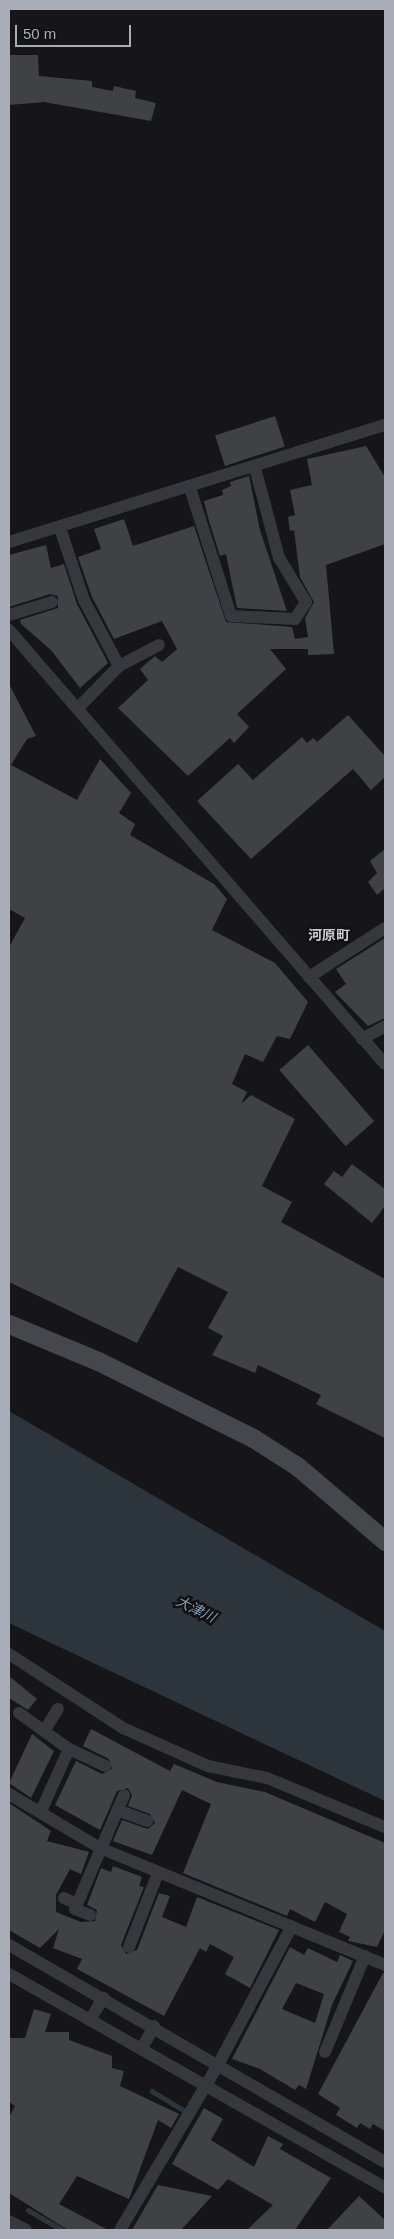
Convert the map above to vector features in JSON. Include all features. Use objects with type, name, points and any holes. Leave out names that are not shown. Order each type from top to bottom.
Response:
[{"type":"street","points":[[9,542],[255,468],[385,424]]},
{"type":"street","points":[[190,488],[231,616],[294,619],[306,602],[279,558],[255,468]]},
{"type":"street","points":[[60,528],[84,600],[119,666]]},
{"type":"street","points":[[9,615],[52,602]]},
{"type":"street","points":[[9,630],[79,707],[385,1064]]},
{"type":"street","points":[[79,707],[119,666],[159,645]]},
{"type":"street","points":[[309,977],[385,928]]},
{"type":"street","points":[[362,1039],[385,1026]]},
{"type":"street","points":[[9,1324],[98,1361],[253,1438],[297,1466],[385,1541]]},
{"type":"street","points":[[9,1654],[123,1728],[208,1766],[267,1778],[385,1826]]},
{"type":"street","points":[[44,1731],[58,1709]]},
{"type":"street","points":[[18,1713],[69,1749],[105,1766]]},
{"type":"street","points":[[41,1811],[69,1749]]},
{"type":"street","points":[[9,1794],[41,1811],[100,1848],[385,1965]]},
{"type":"street","points":[[90,1915],[75,1909],[124,1795]]},
{"type":"street","points":[[116,1810],[147,1821]]},
{"type":"street","points":[[129,1947],[158,1873]]},
{"type":"street","points":[[64,1898],[77,1904]]},
{"type":"street","points":[[120,2230],[218,2065],[292,1926]]},
{"type":"street","points":[[10,1950],[154,2026],[385,2162]]},
{"type":"street","points":[[325,2052],[365,1956]]},
{"type":"street","points":[[9,1974],[206,2084],[385,2188]]},
{"type":"street","points":[[90,2020],[103,1998]]},
{"type":"street","points":[[142,2048],[154,2026]]},
{"type":"street","points":[[342,2163],[354,2143]]},
{"type":"street","points":[[9,2220],[26,2230]]},
{"type":"water","name":"大津川","points":[[9,1411],[385,1631],[385,1801],[9,1623]]},
{"type":"building","points":[[9,55],[38,55],[39,76],[92,81],[92,87],[113,91],[114,86],[136,91],[135,98],[156,103],[151,121],[44,102],[9,105]]},
{"type":"building","points":[[275,416],[285,446],[225,466],[215,435]]},
{"type":"building","points":[[366,446],[385,477],[385,544],[326,565],[334,654],[308,655],[308,649],[270,649],[286,669],[237,714],[249,727],[234,743],[230,738],[188,776],[118,708],[148,680],[140,669],[155,656],[162,662],[177,649],[162,621],[114,639],[92,597],[78,557],[101,549],[94,529],[124,519],[133,546],[194,526],[226,622],[292,627],[295,639],[308,637],[305,618],[314,602],[300,577],[294,530],[290,531],[288,517],[295,515],[290,490],[312,485],[307,459]]},
{"type":"building","points":[[249,476],[260,530],[287,611],[237,608],[226,554],[220,556],[209,521],[204,501],[223,495],[222,490],[231,486],[230,482]]},
{"type":"building","points":[[46,545],[51,568],[64,564],[77,604],[108,663],[80,688],[51,650],[21,624],[20,620],[58,608],[58,596],[50,594],[9,607],[9,555]]},
{"type":"building","points":[[9,684],[36,736],[27,739],[11,765],[77,800],[100,759],[131,793],[119,813],[135,824],[130,835],[214,884],[227,899],[212,930],[275,963],[308,1002],[290,1039],[277,1036],[263,1062],[245,1054],[232,1084],[247,1092],[241,1104],[251,1095],[295,1119],[262,1186],[292,1202],[281,1222],[385,1279],[385,1438],[316,1404],[321,1395],[258,1365],[255,1373],[212,1355],[223,1336],[208,1328],[228,1292],[178,1267],[137,1343],[9,1282],[9,947],[25,918],[9,909]]},
{"type":"building","points":[[348,715],[385,756],[385,777],[371,790],[353,769],[251,859],[197,801],[238,764],[253,780],[302,737],[307,743],[313,738],[317,742]]},
{"type":"building","points":[[385,849],[385,888],[377,895],[368,882],[377,873],[370,861]]},
{"type":"building","points":[[385,938],[385,1018],[368,1026],[335,992],[346,984],[336,969]]},
{"type":"building","points":[[308,1045],[374,1121],[346,1146],[279,1070]]},
{"type":"building","points":[[352,1164],[385,1189],[385,1206],[372,1223],[324,1184],[334,1171],[342,1177]]},
{"type":"building","points":[[9,1676],[37,1699],[28,1710],[9,1698]]},
{"type":"building","points":[[91,1729],[170,1771],[174,1764],[217,1782],[265,1792],[385,1843],[385,1930],[377,1947],[348,1941],[350,1937],[339,1932],[347,1914],[325,1902],[315,1922],[290,1909],[287,1916],[183,1873],[211,1804],[182,1790],[152,1855],[113,1841],[122,1820],[148,1829],[155,1823],[150,1814],[128,1806],[132,1795],[128,1788],[117,1791],[100,1830],[55,1805],[76,1761],[102,1774],[112,1769],[109,1759],[83,1746]]},
{"type":"building","points":[[32,1734],[54,1751],[31,1798],[9,1783]]},
{"type":"building","points":[[9,1803],[51,1831],[47,1841],[89,1852],[81,1874],[70,1869],[56,1895],[56,1912],[81,1922],[95,1921],[97,1910],[87,1905],[101,1868],[111,1872],[113,1866],[142,1877],[139,1886],[144,1887],[121,1945],[126,1954],[137,1950],[159,1893],[170,1896],[162,1917],[186,1927],[197,1897],[279,1930],[250,1988],[225,1974],[234,1957],[210,1944],[206,1952],[200,1948],[164,2016],[77,1969],[82,1959],[53,1948],[59,1929],[40,1948],[9,1930]]},
{"type":"building","points":[[290,1947],[304,1955],[308,1948],[337,1962],[340,1955],[353,1961],[332,2005],[306,2089],[299,2085],[295,2090],[260,2069],[232,2059]],"holes":[[[296,1983],[324,1994],[315,2023],[282,2009]]]},
{"type":"building","points":[[383,1973],[385,1973],[385,2131],[373,2124],[370,2129],[360,2123],[357,2128],[336,2115],[340,2108],[318,2094]]},
{"type":"building","points":[[34,2009],[51,2014],[45,2032],[69,2032],[69,2040],[112,2056],[112,2068],[124,2071],[120,2086],[179,2114],[171,2128],[158,2120],[129,2199],[77,2176],[59,2204],[108,2230],[68,2230],[9,2193],[9,2117],[15,2106],[9,2102],[9,2038],[25,2038]]},
{"type":"building","points":[[204,2108],[223,2119],[211,2140],[254,2167],[268,2136],[283,2144],[280,2149],[331,2178],[295,2230],[247,2230],[273,2205],[228,2179],[218,2190],[172,2164]]},
{"type":"building","points":[[158,2185],[212,2196],[181,2230],[132,2230]]},
{"type":"building","points":[[359,2196],[385,2220],[385,2230],[327,2230]]},
{"type":"waterway","points":[[152,2091],[184,2110]]},
{"type":"waterway","points":[[28,2210],[62,2230]]},
{"type":"district","name":"河原町","points":[[329,935]]}]
